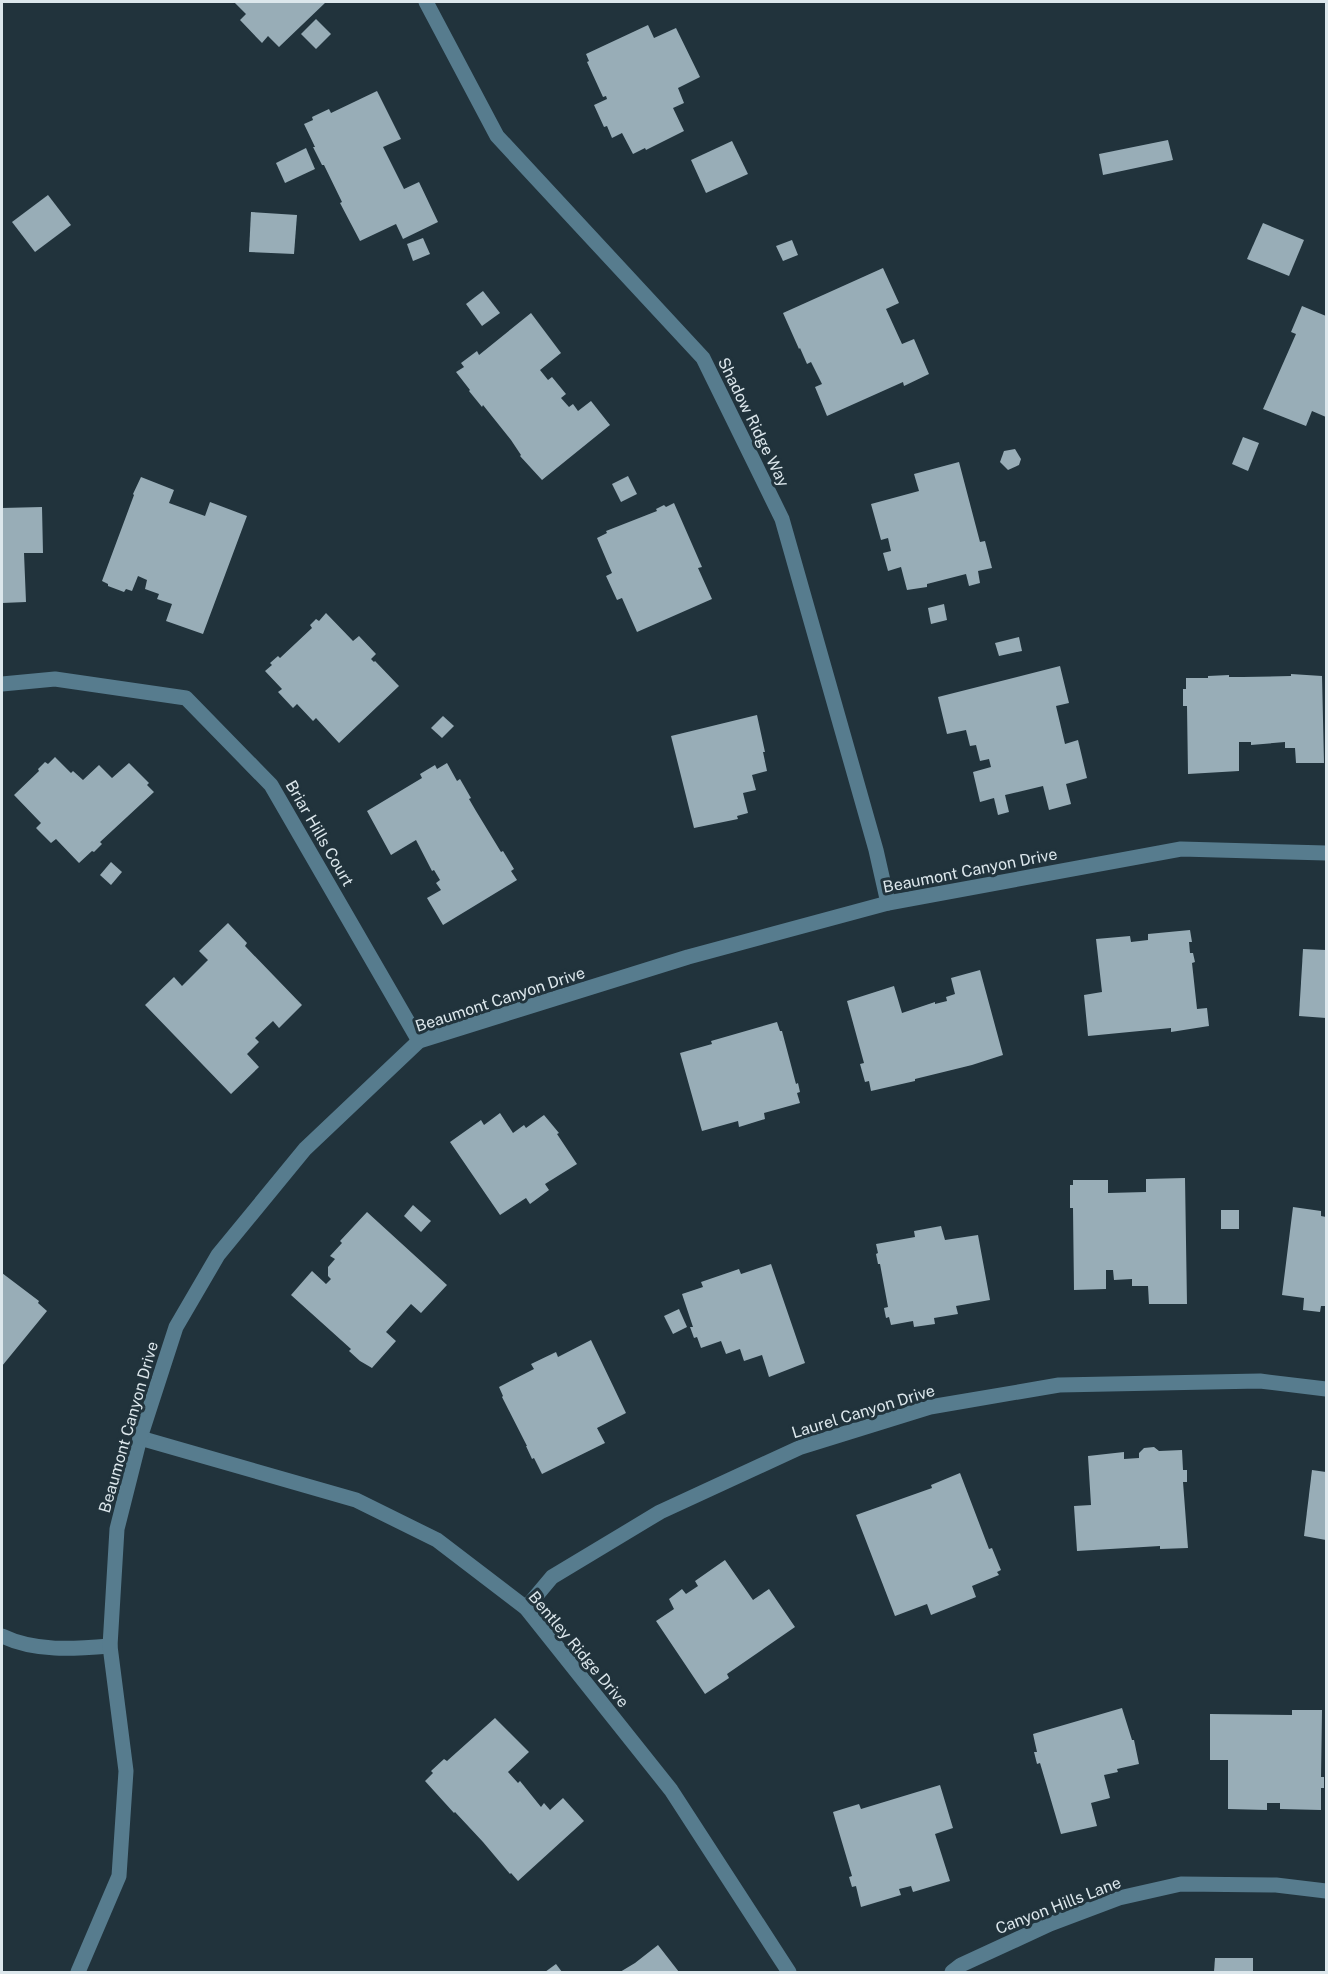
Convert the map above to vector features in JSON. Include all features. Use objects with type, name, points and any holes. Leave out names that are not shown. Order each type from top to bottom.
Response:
[{"type":"street","name":"Shadow Ridge Way","points":[[426,2],[497,136],[703,358],[782,519],[876,850],[888,903]]},
{"type":"street","name":"Briar Hills Court","points":[[2,684],[55,679],[186,698],[271,785],[420,1041]]},
{"type":"street","name":"Beaumont Canyon Drive","points":[[78,1972],[119,1876],[126,1771],[110,1646],[117,1529],[140,1438],[176,1327],[218,1255],[305,1149],[420,1041],[688,957],[888,903],[1181,849],[1326,853]]},
{"type":"street","name":"Laurel Canyon Drive","points":[[526,1608],[552,1577],[660,1512],[801,1447],[930,1407],[1059,1385],[1260,1381],[1326,1389]]},
{"type":"street","name":"Bentley Ridge Drive","points":[[140,1438],[356,1500],[437,1540],[526,1608],[671,1790],[766,1940],[789,1972]]},
{"type":"street","points":[[2,1636],[12,1641],[64,1650],[110,1646]]},
{"type":"street","name":"Canyon Hills Lane","points":[[952,1972],[961,1965],[1050,1924],[1119,1898],[1181,1884],[1276,1885],[1326,1891]]},
{"type":"building","points":[[234,2],[326,2],[279,47],[268,36],[262,43],[240,20],[246,14]]},
{"type":"building","points":[[316,19],[331,34],[316,49],[301,34]]},
{"type":"building","points":[[648,25],[654,38],[676,28],[700,77],[678,88],[684,103],[673,108],[684,131],[633,154],[622,133],[612,138],[607,126],[604,127],[594,105],[607,99],[606,96],[603,97],[587,62],[589,61],[586,54]]},
{"type":"building","points":[[377,91],[401,139],[383,147],[404,189],[419,182],[438,222],[403,239],[396,224],[360,241],[313,147],[315,147],[304,124],[313,120],[312,117],[329,109],[331,113]]},
{"type":"building","points":[[1168,140],[1173,160],[1103,175],[1099,154]]},
{"type":"building","points":[[732,141],[748,174],[706,193],[691,160]]},
{"type":"building","points":[[306,148],[315,169],[285,183],[276,163]]},
{"type":"building","points":[[48,195],[71,225],[35,252],[12,222]]},
{"type":"building","points":[[251,212],[297,215],[294,254],[249,252]]},
{"type":"building","points":[[1263,223],[1304,240],[1289,276],[1247,259]]},
{"type":"building","points":[[423,238],[430,254],[413,261],[407,244]]},
{"type":"building","points":[[792,240],[798,255],[783,261],[776,246]]},
{"type":"building","points":[[883,268],[899,303],[886,309],[902,344],[914,339],[929,374],[904,386],[903,382],[827,416],[815,387],[822,384],[811,362],[807,364],[783,313]]},
{"type":"building","points":[[483,291],[500,313],[482,326],[466,304]]},
{"type":"building","points":[[1302,306],[1326,316],[1326,417],[1312,411],[1306,426],[1263,409],[1296,334],[1291,332]]},
{"type":"building","points":[[531,313],[561,353],[540,370],[548,380],[552,377],[566,394],[561,398],[569,407],[573,404],[578,411],[591,401],[610,425],[542,480],[520,456],[511,440],[469,391],[456,372],[464,367],[461,363],[477,351],[479,355]]},
{"type":"building","points":[[1243,437],[1259,443],[1248,471],[1232,464]]},
{"type":"building","points":[[1015,449],[1021,459],[1019,465],[1008,470],[1000,462],[1004,451]]},
{"type":"building","points":[[959,462],[980,542],[985,541],[992,568],[978,571],[980,583],[969,586],[966,574],[927,584],[927,587],[907,590],[901,567],[888,571],[883,553],[891,551],[888,538],[881,540],[871,504],[919,491],[914,474]]},
{"type":"building","points":[[628,476],[637,494],[621,502],[612,484]]},
{"type":"building","points":[[141,477],[174,490],[169,503],[205,516],[210,502],[247,516],[203,634],[166,621],[172,604],[157,599],[159,594],[145,589],[147,580],[138,576],[132,591],[126,589],[124,592],[102,581]]},
{"type":"building","points":[[674,503],[702,567],[698,568],[712,599],[637,632],[622,598],[617,600],[606,576],[612,573],[597,538],[607,533],[606,531],[657,511],[656,509],[664,505],[666,507]]},
{"type":"building","points":[[42,507],[43,553],[24,553],[26,602],[2,603],[2,508]]},
{"type":"building","points":[[944,604],[947,620],[931,624],[928,608]]},
{"type":"building","points":[[326,613],[353,641],[359,636],[376,654],[371,659],[399,686],[339,743],[316,718],[313,721],[297,704],[293,708],[278,692],[282,689],[265,671],[272,665],[270,663],[278,656],[280,658],[312,628],[310,625],[316,619],[319,621]]},
{"type":"building","points":[[1019,637],[1022,651],[999,656],[995,643]]},
{"type":"building","points":[[1060,666],[1069,703],[1056,706],[1065,744],[1078,740],[1087,778],[1066,784],[1071,804],[1049,810],[1043,786],[1005,795],[1009,812],[998,815],[994,798],[980,802],[973,772],[991,767],[989,759],[980,761],[976,745],[970,746],[966,730],[947,734],[938,697]]},
{"type":"building","points":[[1291,674],[1322,676],[1324,763],[1296,763],[1295,748],[1285,748],[1285,742],[1251,745],[1251,742],[1239,742],[1239,771],[1188,774],[1187,706],[1183,706],[1183,689],[1186,689],[1186,678],[1229,675],[1229,677],[1291,676]]},
{"type":"building","points":[[757,715],[767,771],[752,775],[756,790],[743,793],[748,813],[737,816],[738,819],[694,828],[671,736]]},
{"type":"building","points":[[443,716],[454,726],[442,738],[431,728]]},
{"type":"building","points":[[55,757],[71,773],[73,771],[83,780],[99,765],[112,778],[129,763],[149,783],[147,785],[154,792],[100,842],[102,844],[94,852],[92,851],[79,863],[56,839],[51,843],[36,828],[41,823],[14,795],[45,762],[48,764]]},
{"type":"building","points":[[447,763],[457,781],[460,779],[476,811],[514,869],[511,871],[517,880],[443,925],[427,898],[441,890],[436,883],[440,880],[434,870],[432,871],[416,840],[391,855],[367,811],[422,778],[420,774],[435,765],[437,769]]},
{"type":"building","points":[[111,862],[122,872],[111,885],[100,875]]},
{"type":"building","points":[[228,923],[247,943],[245,946],[302,1005],[279,1028],[273,1021],[255,1038],[259,1042],[247,1054],[259,1067],[231,1094],[145,1005],[174,977],[182,986],[208,960],[199,951]]},
{"type":"building","points":[[1190,930],[1192,942],[1189,942],[1190,953],[1193,953],[1195,962],[1192,963],[1197,1009],[1207,1008],[1209,1026],[1171,1032],[1171,1028],[1088,1036],[1084,995],[1102,992],[1096,939],[1130,936],[1131,942],[1148,940],[1148,934]]},
{"type":"building","points":[[1303,949],[1326,950],[1326,1018],[1299,1016]]},
{"type":"building","points":[[980,970],[1003,1055],[915,1079],[915,1081],[871,1091],[869,1081],[865,1082],[860,1064],[864,1063],[847,1001],[894,986],[902,1013],[935,1002],[935,1004],[947,1001],[946,997],[955,994],[951,978]]},
{"type":"building","points":[[777,1022],[782,1031],[796,1084],[798,1083],[800,1092],[797,1093],[800,1103],[764,1113],[765,1119],[739,1127],[738,1121],[702,1131],[680,1053],[712,1044],[711,1041]]},
{"type":"building","points":[[500,1113],[513,1133],[524,1125],[526,1128],[544,1115],[559,1133],[557,1134],[577,1164],[545,1184],[549,1190],[530,1204],[526,1198],[500,1215],[450,1142],[481,1120],[484,1125]]},
{"type":"building","points":[[1185,1178],[1187,1304],[1149,1304],[1148,1286],[1132,1286],[1132,1279],[1114,1280],[1113,1270],[1106,1270],[1106,1289],[1074,1290],[1073,1208],[1070,1208],[1070,1185],[1073,1185],[1073,1180],[1108,1180],[1108,1193],[1146,1192],[1146,1179]]},
{"type":"building","points":[[413,1205],[431,1221],[421,1232],[404,1216]]},
{"type":"building","points":[[1293,1207],[1321,1211],[1321,1216],[1326,1217],[1326,1306],[1321,1306],[1320,1312],[1303,1310],[1304,1298],[1282,1295]]},
{"type":"building","points":[[1221,1210],[1239,1210],[1239,1229],[1221,1229]]},
{"type":"building","points":[[367,1212],[447,1285],[421,1313],[411,1304],[386,1332],[396,1341],[372,1368],[360,1361],[349,1351],[351,1349],[291,1295],[312,1271],[326,1284],[331,1279],[328,1276],[328,1267],[335,1259],[330,1256],[342,1243],[340,1241]]},
{"type":"building","points":[[941,1226],[945,1240],[978,1235],[990,1300],[956,1306],[958,1314],[934,1318],[935,1324],[914,1327],[913,1321],[891,1325],[889,1317],[886,1318],[884,1308],[888,1307],[876,1254],[878,1253],[876,1244],[915,1237],[914,1231]]},
{"type":"building","points":[[771,1264],[805,1363],[769,1377],[762,1355],[744,1361],[740,1349],[726,1354],[721,1341],[701,1348],[690,1327],[693,1327],[682,1294],[703,1287],[701,1282],[739,1269],[741,1274]]},
{"type":"building","points":[[2,1273],[39,1301],[38,1303],[47,1311],[2,1366]]},
{"type":"building","points":[[679,1309],[687,1327],[673,1334],[664,1316]]},
{"type":"building","points":[[591,1340],[626,1413],[597,1428],[605,1443],[542,1474],[534,1458],[532,1459],[499,1387],[534,1369],[531,1364],[556,1352],[558,1357]]},
{"type":"building","points":[[1154,1447],[1159,1451],[1182,1450],[1183,1470],[1187,1470],[1187,1482],[1183,1482],[1188,1548],[1160,1549],[1160,1546],[1077,1551],[1074,1506],[1091,1505],[1088,1456],[1124,1452],[1124,1459],[1139,1458],[1139,1453],[1144,1448]]},
{"type":"building","points":[[1312,1470],[1326,1472],[1326,1540],[1304,1536]]},
{"type":"building","points":[[960,1473],[989,1549],[992,1548],[1001,1570],[997,1572],[999,1575],[972,1586],[976,1597],[931,1615],[927,1604],[895,1616],[856,1515],[932,1488],[931,1485]]},
{"type":"building","points":[[725,1560],[753,1600],[769,1589],[795,1627],[727,1674],[729,1678],[705,1694],[656,1621],[674,1609],[669,1599],[682,1589],[686,1594],[698,1586],[695,1581]]},
{"type":"building","points":[[1122,1708],[1132,1740],[1134,1740],[1139,1764],[1117,1769],[1118,1772],[1104,1775],[1110,1798],[1091,1803],[1097,1826],[1061,1834],[1040,1763],[1037,1764],[1033,1734]]},
{"type":"building","points":[[1292,1710],[1322,1710],[1321,1777],[1324,1777],[1324,1788],[1321,1788],[1321,1810],[1280,1809],[1280,1803],[1267,1803],[1267,1810],[1228,1809],[1228,1760],[1210,1760],[1210,1714],[1292,1715]]},
{"type":"building","points":[[495,1718],[529,1752],[508,1772],[518,1783],[520,1781],[541,1807],[544,1803],[550,1810],[563,1798],[584,1821],[518,1881],[425,1781],[433,1773],[431,1771],[444,1759],[447,1761]]},
{"type":"building","points":[[940,1785],[953,1828],[935,1834],[950,1881],[913,1892],[911,1886],[899,1889],[901,1895],[861,1907],[856,1886],[852,1887],[849,1877],[852,1876],[833,1812],[859,1804],[861,1809]]},
{"type":"building","points":[[658,1945],[679,1972],[620,1972],[635,1963]]},
{"type":"building","points":[[1215,1958],[1253,1958],[1253,1972],[1214,1972]]},
{"type":"building","points":[[556,1964],[562,1972],[545,1972]]}]
